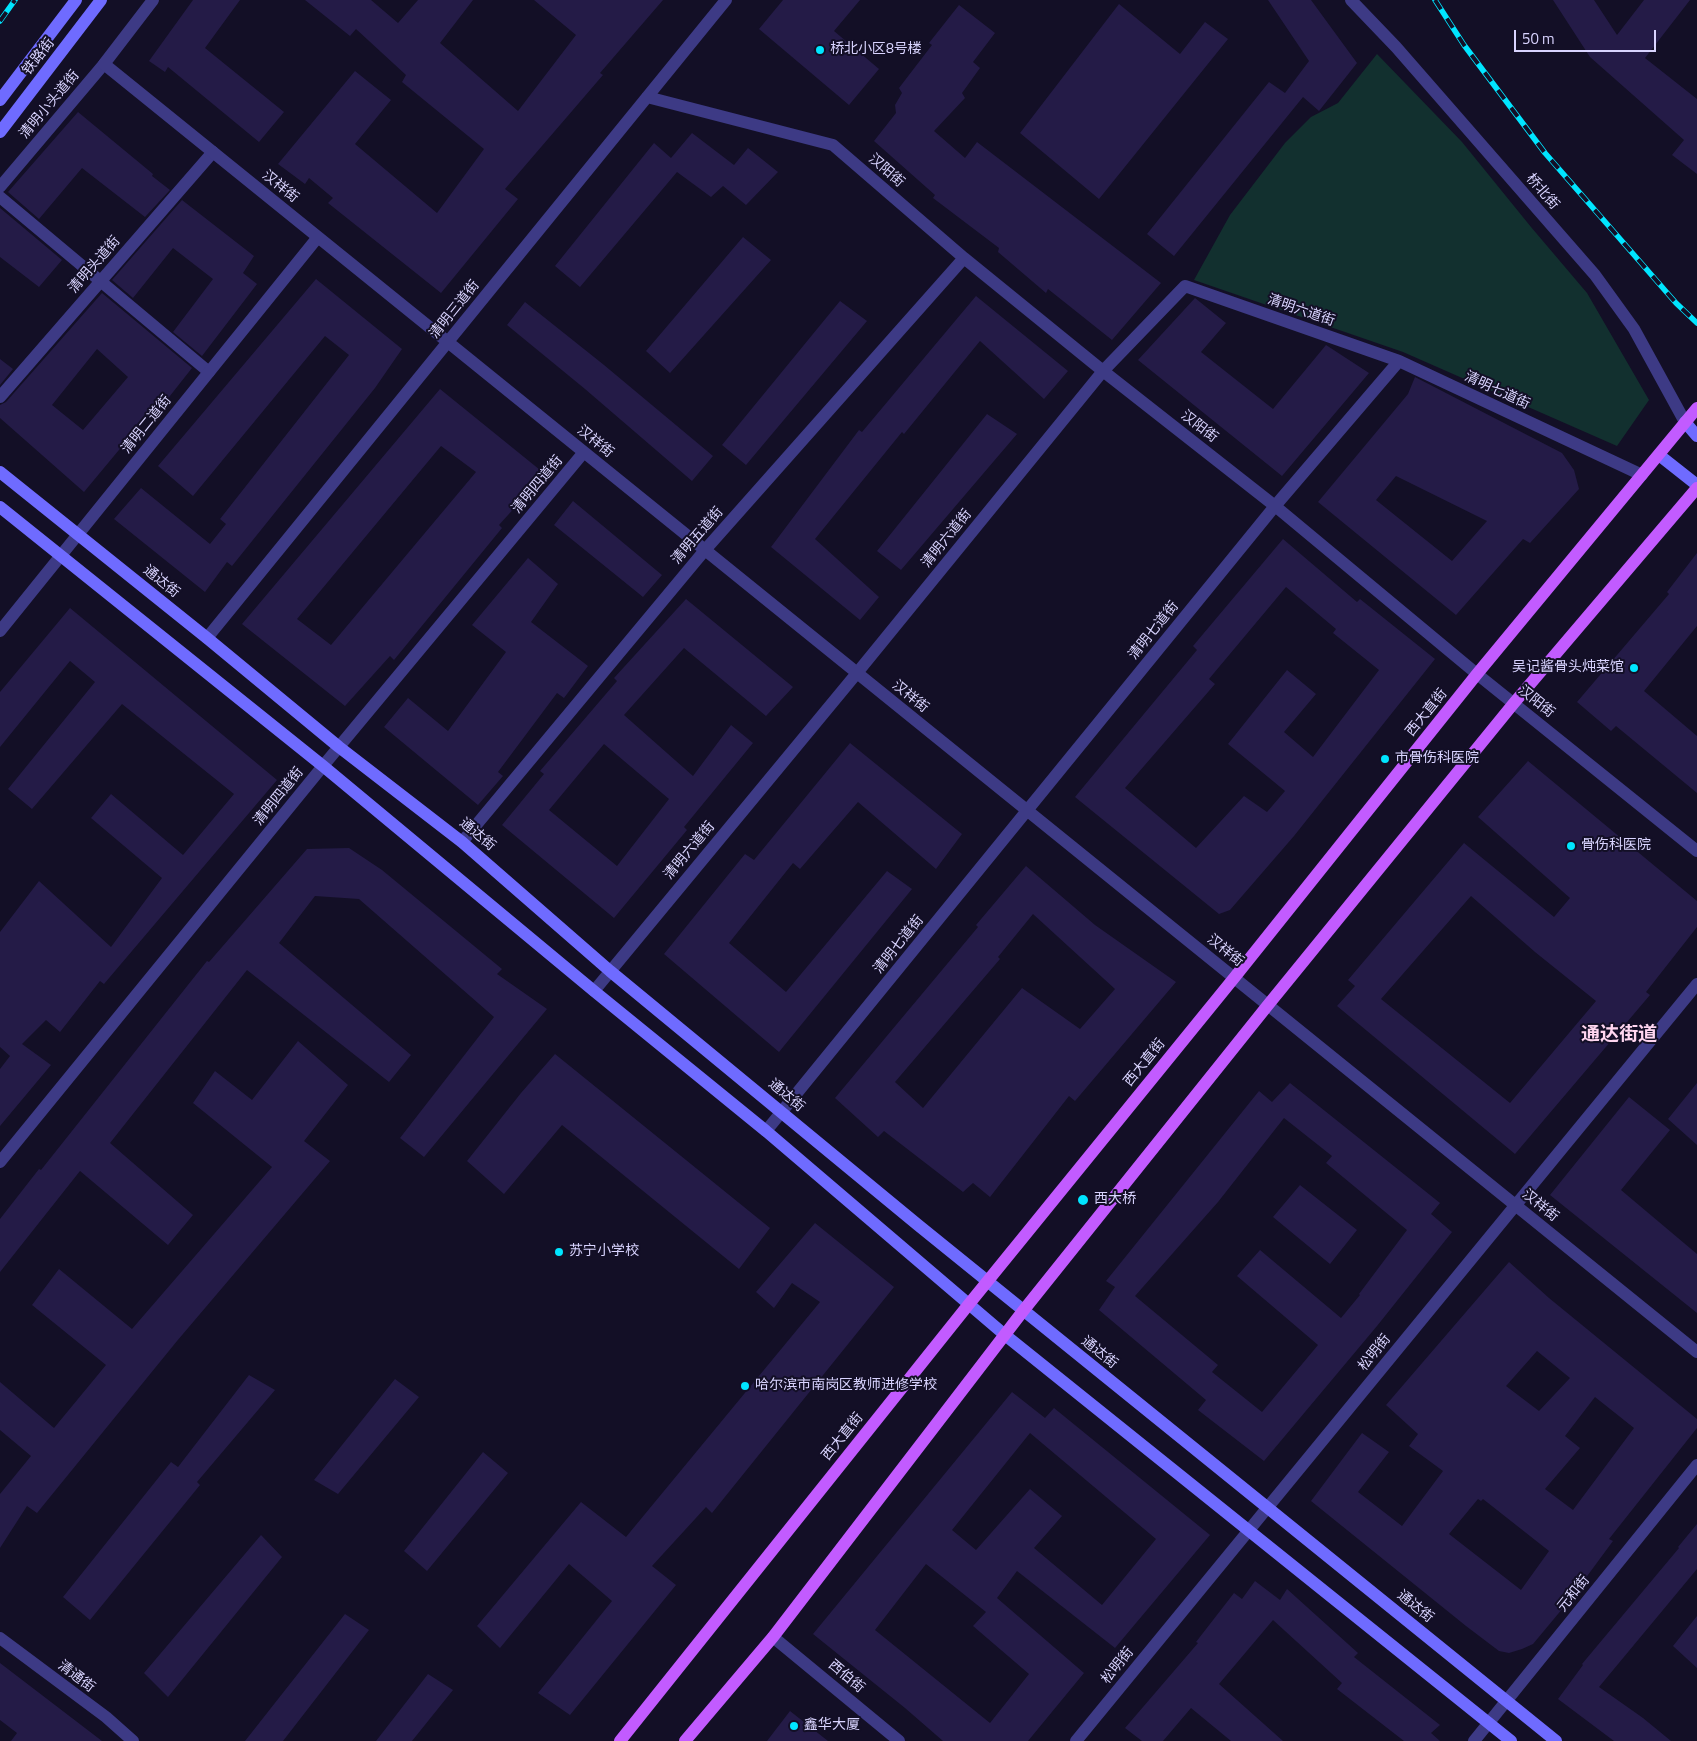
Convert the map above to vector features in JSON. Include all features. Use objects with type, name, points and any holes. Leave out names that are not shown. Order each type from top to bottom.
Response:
[{"type":"main road","name":"铁路街","points":[[0,100],[76,0]]},
{"type":"main road","name":"铁路街","points":[[0,132],[101,0]]},
{"type":"main road","name":"西大直街","points":[[620,1741],[987,1281],[1234,978],[1477,674],[1697,408]]},
{"type":"main road","points":[[1685,422],[1697,436]]},
{"type":"main road","points":[[685,1741],[773,1637],[1023,1311],[1268,1005],[1514,703],[1697,487],[1658,455]]},
{"type":"main road","name":"通达街","points":[[0,472],[339,747],[462,842],[610,971],[1023,1311],[1556,1741]]},
{"type":"main road","points":[[0,507],[323,766],[766,1131],[1005,1335],[1511,1741]]},
{"type":"street","name":"清明小头道街","points":[[0,187],[104,64],[153,0]]},
{"type":"street","name":"清明三道街","points":[[207,638],[726,0]]},
{"type":"street","name":"桥北街","points":[[1351,0],[1396,47],[1595,275],[1634,329],[1685,422]]},
{"type":"street","name":"汉祥街","points":[[104,64],[1697,1352]]},
{"type":"street","name":"汉阳街","points":[[648,97],[832,145],[964,258],[1102,371],[1275,506],[1477,674],[1697,851]]},
{"type":"street","name":"清明头道街","points":[[0,397],[213,152]]},
{"type":"street","points":[[0,197],[209,372]]},
{"type":"street","name":"清明二道街","points":[[0,631],[318,237]]},
{"type":"street","name":"清明五道街","points":[[462,842],[705,550],[964,258]]},
{"type":"street","name":"清明六道街","points":[[594,991],[857,673],[1102,371],[1185,286],[1399,362]]},
{"type":"street","name":"清明七道街","points":[[766,1131],[1275,506],[1399,362],[1642,474]]},
{"type":"street","name":"清明四道街","points":[[0,1162],[323,766],[584,452]]},
{"type":"street","name":"松明街","points":[[1076,1741],[1697,984]]},
{"type":"street","name":"元和街","points":[[1474,1741],[1697,1465]]},
{"type":"street","name":"西伯街","points":[[773,1637],[899,1741]]},
{"type":"street","name":"清通街","points":[[0,1638],[106,1717],[133,1741]]},
{"type":"green space","points":[[1377,54],[1462,142],[1587,293],[1649,400],[1617,446],[1403,352],[1194,280],[1230,215],[1285,143],[1311,117],[1338,103]]},
{"type":"building","points":[[193,0],[240,0],[205,48],[284,112],[259,142],[168,67],[165,72],[149,61]]},
{"type":"building","points":[[305,0],[371,0],[398,23],[418,0],[473,0],[440,43],[518,111],[576,35],[534,0],[663,0],[600,73],[603,75],[505,189],[518,199],[441,293],[328,203],[333,198],[309,178],[305,184],[278,164],[355,71],[391,100],[355,144],[437,213],[484,149],[402,82],[406,75],[356,29],[350,36]]},
{"type":"building","name":"桥北小区8号楼","points":[[783,0],[860,0],[834,31],[879,69],[849,105],[759,29]]},
{"type":"building","points":[[1268,0],[1311,0],[1357,63],[1319,111],[1303,97],[1174,256],[1147,234],[1269,82],[1285,93],[1309,61]]},
{"type":"building","points":[[1553,0],[1594,0],[1617,35],[1644,0],[1690,0],[1645,58],[1697,99],[1697,174],[1672,155],[1684,140],[1590,57]]},
{"type":"building","points":[[1119,4],[1180,54],[1205,22],[1228,39],[1099,199],[1020,133]]},
{"type":"building","points":[[959,5],[995,33],[973,62],[980,68],[962,93],[965,98],[934,131],[965,158],[977,142],[1161,283],[1112,340],[1048,289],[1046,293],[998,252],[999,248],[933,198],[935,195],[874,141],[896,113],[895,105],[902,93],[899,88],[932,45],[929,43]]},
{"type":"building","points":[[78,112],[170,190],[145,217],[82,168],[39,219],[8,192]]},
{"type":"building","points":[[692,133],[734,165],[748,148],[778,172],[746,205],[723,186],[711,197],[677,172],[580,287],[555,266],[654,143],[671,158]]},
{"type":"building","points":[[182,200],[254,256],[243,273],[257,284],[202,356],[173,332],[213,279],[173,248],[133,298],[112,280]]},
{"type":"building","points":[[0,208],[62,260],[39,287],[0,257]]},
{"type":"building","points":[[743,237],[771,260],[670,373],[646,351]]},
{"type":"building","points":[[316,279],[402,349],[375,388],[232,566],[227,562],[205,592],[114,519],[141,488],[210,544],[226,524],[220,519],[349,355],[325,336],[193,496],[158,466]]},
{"type":"building","points":[[102,293],[192,368],[162,406],[158,403],[84,492],[0,418],[0,405],[6,402]],"holes":[[[97,349],[128,377],[83,430],[52,405]]]},
{"type":"building","points":[[976,296],[1068,371],[1044,399],[980,341],[904,434],[902,432],[815,539],[879,597],[860,620],[771,547],[859,430],[862,432]]},
{"type":"building","points":[[1195,298],[1226,323],[1201,352],[1273,409],[1326,345],[1369,373],[1282,476],[1138,360]]},
{"type":"building","points":[[840,301],[867,321],[746,465],[722,445]]},
{"type":"building","points":[[525,302],[713,456],[692,481],[507,325]]},
{"type":"building","points":[[0,359],[13,369],[0,385]]},
{"type":"building","points":[[1415,377],[1562,453],[1574,470],[1579,489],[1530,543],[1523,539],[1456,615],[1318,502],[1408,394]],"holes":[[[1396,476],[1487,521],[1452,561],[1376,500]]]},
{"type":"building","points":[[440,389],[545,474],[499,525],[502,528],[394,660],[390,656],[345,706],[242,624]],"holes":[[[441,446],[476,472],[331,645],[297,619]]]},
{"type":"building","points":[[987,414],[1017,434],[901,570],[877,551]]},
{"type":"building","points":[[573,501],[662,575],[643,597],[554,525]]},
{"type":"building","points":[[1283,539],[1357,602],[1360,599],[1435,659],[1294,836],[1230,910],[1219,914],[1075,797],[1197,650],[1193,646]],"holes":[[[1286,587],[1336,629],[1333,633],[1379,670],[1313,757],[1284,732],[1316,694],[1287,670],[1228,744],[1285,791],[1267,812],[1244,796],[1196,848],[1125,788],[1215,684],[1209,679]]]},
{"type":"building","points":[[1697,553],[1697,626],[1644,691],[1697,736],[1697,793],[1616,726],[1611,731],[1577,702],[1669,594],[1667,592]]},
{"type":"building","points":[[528,558],[558,584],[531,622],[588,666],[564,698],[557,693],[498,772],[503,776],[478,805],[384,727],[408,698],[448,731],[506,652],[472,625]]},
{"type":"building","points":[[686,599],[793,687],[766,716],[684,648],[624,715],[693,776],[731,725],[753,743],[684,827],[687,830],[614,918],[502,825],[544,774],[540,771],[617,681],[614,678]],"holes":[[[604,744],[669,799],[617,866],[549,810]]]},
{"type":"building","points":[[70,608],[277,780],[104,984],[100,981],[60,1032],[46,1020],[22,1044],[51,1065],[0,1126],[0,1069],[10,1056],[0,1047],[0,932],[39,881],[111,947],[162,878],[91,818],[111,794],[183,855],[234,794],[122,704],[32,809],[8,789],[95,682],[70,661],[0,747],[0,692]]},
{"type":"building","points":[[850,743],[962,834],[936,869],[858,802],[800,869],[793,863],[729,943],[786,992],[887,871],[912,889],[779,1052],[664,954],[745,854],[754,860]]},
{"type":"building","points":[[1528,761],[1697,901],[1697,927],[1646,992],[1650,995],[1515,1154],[1337,1006],[1355,986],[1348,980],[1464,843],[1554,917],[1570,898],[1478,817]],"holes":[[[1471,896],[1535,952],[1596,1001],[1510,1103],[1381,999]]]},
{"type":"building","points":[[349,848],[382,870],[502,969],[497,974],[547,1009],[424,1157],[400,1138],[494,1017],[359,899],[315,896],[279,943],[411,1055],[389,1082],[247,970],[110,1143],[193,1215],[168,1245],[80,1171],[0,1272],[0,1219],[207,961],[209,962],[307,849]]},
{"type":"building","points":[[1026,866],[1095,925],[1176,982],[1075,1101],[1069,1096],[990,1197],[973,1183],[963,1192],[884,1131],[878,1137],[835,1098],[978,927],[976,925]],"holes":[[[1033,914],[1115,989],[1080,1029],[1022,988],[923,1108],[895,1082],[1000,959],[998,957]]]},
{"type":"building","points":[[298,1041],[348,1085],[304,1141],[330,1161],[177,1341],[37,1513],[27,1506],[0,1548],[0,1494],[31,1456],[0,1430],[0,1382],[54,1428],[106,1365],[32,1305],[59,1269],[132,1329],[272,1167],[193,1103],[215,1071],[252,1100]]},
{"type":"building","points":[[555,1054],[770,1228],[739,1269],[562,1125],[504,1194],[467,1161]]},
{"type":"building","points":[[1290,1083],[1440,1203],[1431,1214],[1452,1232],[1377,1326],[1264,1461],[1198,1410],[1206,1400],[1099,1310],[1115,1287],[1106,1281],[1259,1091],[1272,1102]],"holes":[[[1284,1118],[1332,1156],[1326,1163],[1407,1230],[1341,1318],[1260,1250],[1237,1276],[1318,1345],[1262,1412],[1212,1372],[1218,1365],[1135,1296],[1218,1202]]]},
{"type":"building","points":[[1697,1083],[1697,1145],[1668,1119]]},
{"type":"building","points":[[1629,1097],[1670,1130],[1621,1190],[1697,1254],[1697,1313],[1550,1195]]},
{"type":"building","points":[[1300,1185],[1357,1230],[1330,1264],[1273,1217]]},
{"type":"building","points":[[815,1223],[894,1287],[712,1513],[706,1507],[652,1566],[676,1585],[570,1715],[538,1693],[612,1601],[569,1564],[500,1648],[477,1626],[581,1502],[626,1537],[820,1302],[792,1283],[774,1308],[756,1292]]},
{"type":"building","points":[[1509,1262],[1549,1298],[1697,1419],[1697,1428],[1609,1539],[1613,1541],[1568,1602],[1533,1644],[1509,1653],[1499,1651],[1466,1626],[1311,1501],[1362,1433],[1389,1452],[1358,1492],[1402,1526],[1443,1471],[1409,1446],[1418,1434],[1386,1405]],"holes":[[[1537,1351],[1570,1378],[1539,1411],[1506,1386]],[[1595,1397],[1634,1428],[1573,1510],[1545,1489],[1580,1448],[1565,1436]],[[1478,1499],[1481,1501],[1483,1499],[1549,1551],[1521,1590],[1449,1534]]]},
{"type":"building","points":[[249,1375],[275,1390],[197,1482],[200,1485],[90,1620],[63,1597],[171,1462],[178,1467]]},
{"type":"building","points":[[395,1379],[419,1397],[338,1494],[314,1480]]},
{"type":"building","points":[[1012,1392],[1045,1418],[1054,1408],[1210,1535],[1115,1648],[1017,1571],[997,1598],[1084,1673],[1028,1741],[943,1741],[813,1634]],"holes":[[[1030,1433],[1156,1539],[1102,1605],[1034,1548],[1062,1516],[1030,1489],[976,1550],[952,1530]],[[926,1564],[986,1612],[973,1626],[1029,1674],[990,1723],[875,1630]]]},
{"type":"building","points":[[483,1452],[508,1473],[427,1571],[404,1551]]},
{"type":"building","points":[[1697,1524],[1697,1569],[1599,1687],[1643,1718],[1671,1741],[1614,1741],[1558,1699],[1582,1664]]},
{"type":"building","points":[[261,1535],[282,1557],[168,1697],[144,1673]]},
{"type":"building","points":[[1255,1581],[1280,1600],[1287,1589],[1358,1653],[1354,1657],[1440,1725],[1431,1733],[1440,1741],[1404,1741],[1337,1689],[1342,1683],[1273,1620],[1219,1684],[1283,1741],[1231,1741],[1191,1708],[1163,1741],[1142,1741],[1125,1728],[1198,1643],[1196,1642],[1234,1593],[1242,1599]]},
{"type":"building","points":[[345,1614],[369,1630],[283,1741],[245,1741]]},
{"type":"building","points":[[1697,1616],[1697,1668],[1673,1646]]},
{"type":"building","points":[[0,1663],[102,1741],[11,1741],[17,1733],[0,1720]]},
{"type":"building","points":[[428,1674],[453,1690],[412,1741],[376,1741]]},
{"type":"building","name":"鑫华大厦","points":[[790,1711],[828,1741],[767,1741]]},
{"type":"railway","points":[[0,21],[15,0]]},
{"type":"railway","points":[[1435,0],[1464,45],[1545,153],[1676,303],[1697,323]]},
{"type":"place","name":"桥北小区8号楼","points":[[820,50]]},
{"type":"place","name":"吴记酱骨头炖菜馆","points":[[1634,668]]},
{"type":"place","name":"市骨伤科医院","points":[[1385,759]]},
{"type":"place","name":"骨伤科医院","points":[[1571,846]]},
{"type":"place","name":"西大桥","points":[[1083,1200]]},
{"type":"place","name":"苏宁小学校","points":[[559,1252]]},
{"type":"place","name":"哈尔滨市南岗区教师进修学校","points":[[745,1386]]},
{"type":"place","name":"鑫华大厦","points":[[794,1726]]},
{"type":"district","name":"通达街道","points":[[1619,1035]]}]
